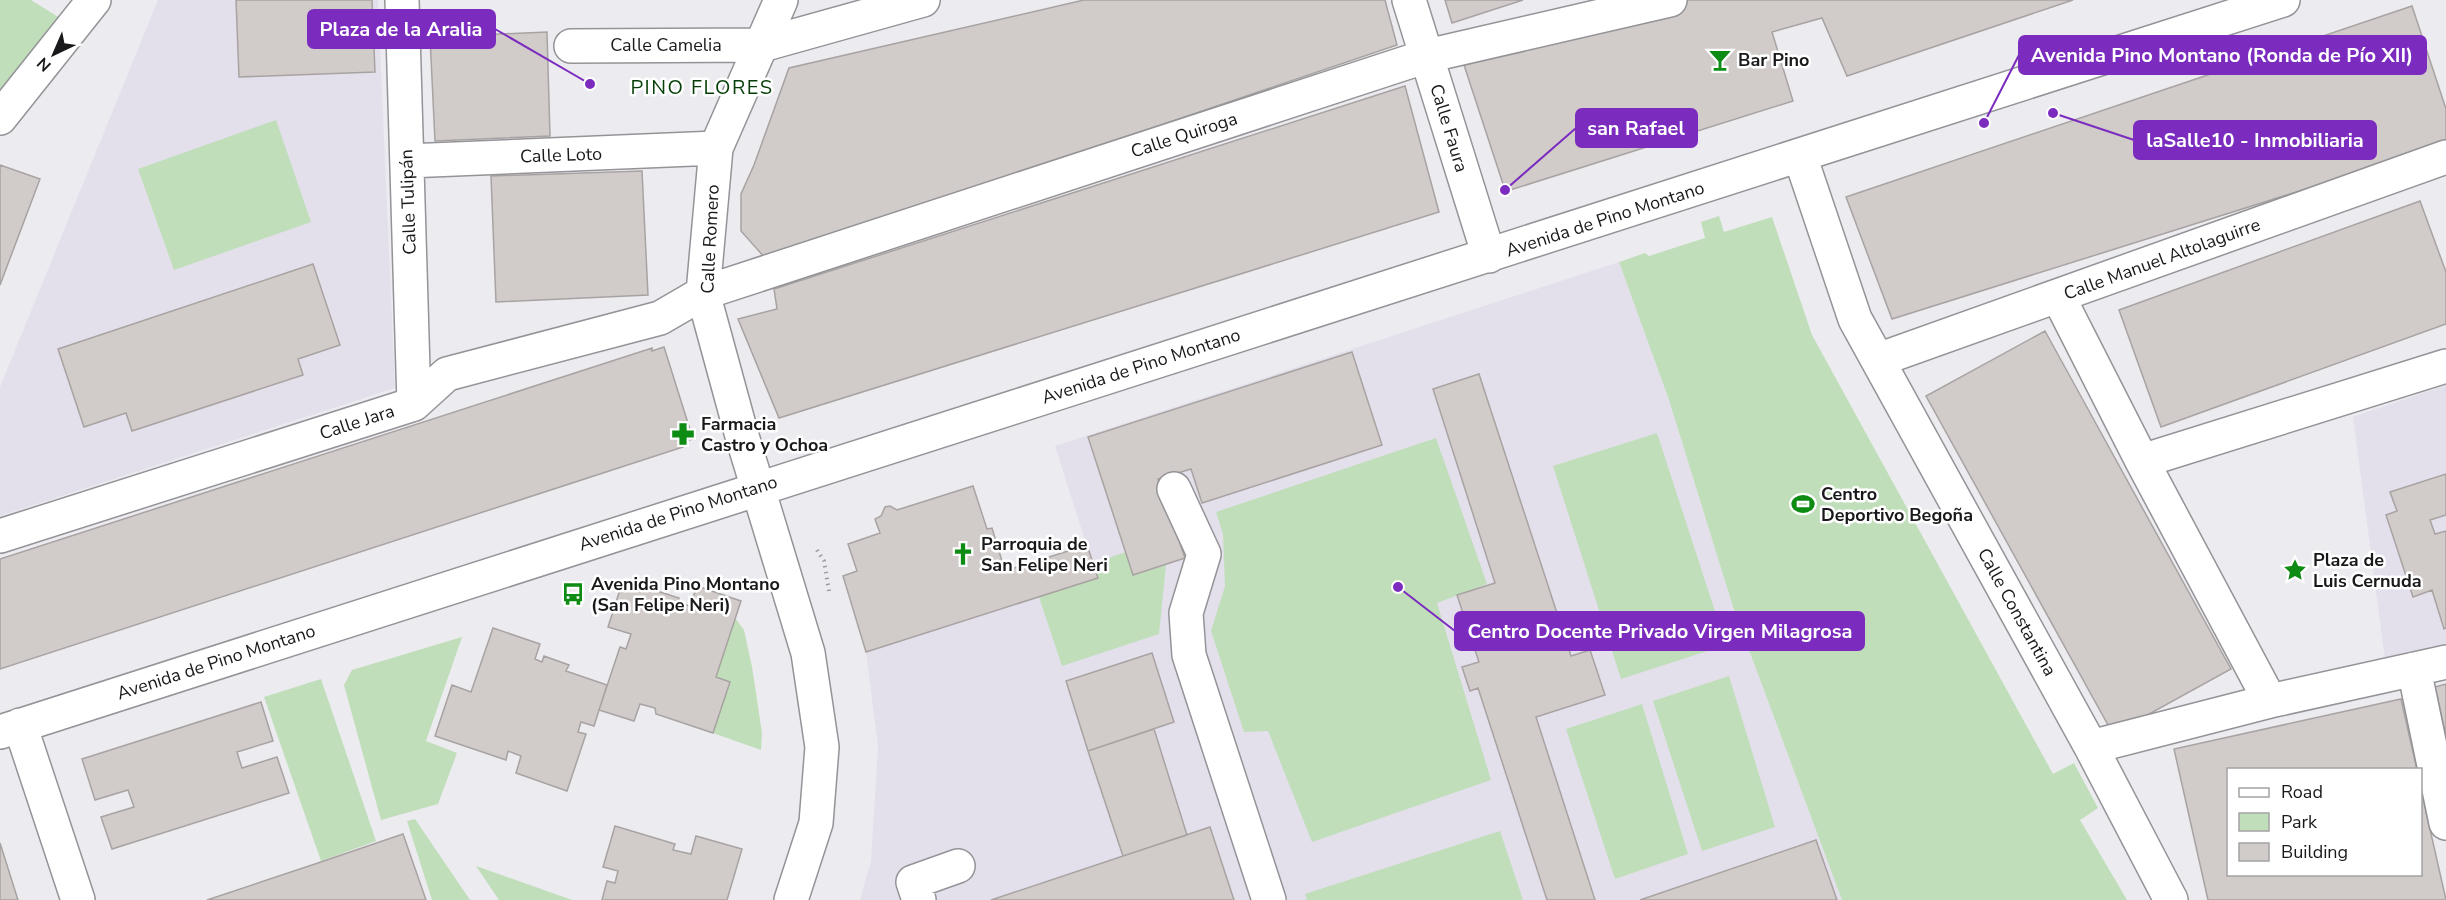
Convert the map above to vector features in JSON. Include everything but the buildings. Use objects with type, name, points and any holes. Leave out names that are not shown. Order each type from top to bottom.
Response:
[{"type":"street","points":[[0,118],[94,0]]},
{"type":"street","name":"Calle Tulipán","points":[[402,0],[414,404]]},
{"type":"street","name":"Calle Romero","points":[[781,0],[766,25],[716,148],[703,293],[742,436],[808,653],[822,747],[816,823],[791,900]]},
{"type":"street","name":"Calle Camelia","points":[[571,46],[766,25],[923,0]]},
{"type":"street","name":"Calle Faura","points":[[1409,0],[1489,256]]},
{"type":"street","name":"Calle Quiroga","points":[[703,293],[1427,56],[1670,0]]},
{"type":"street","name":"Avenida de Pino Montano","points":[[10,728],[2283,0]]},
{"type":"street","name":"Calle Loto","points":[[407,161],[716,148]]},
{"type":"street","name":"Calle Constantina","points":[[1800,156],[1855,319],[2091,747],[2172,900]]},
{"type":"street","name":"Calle Manuel Altolaguirre","points":[[1878,360],[2446,157]]},
{"type":"street","name":"Calle Jara","points":[[0,536],[414,404],[447,374],[660,318],[703,293]]},
{"type":"street","points":[[2058,296],[2270,701]]},
{"type":"street","points":[[2142,460],[2446,366]]},
{"type":"street","points":[[1174,489],[1204,554],[1186,614],[1189,655],[1269,900]]},
{"type":"street","points":[[2091,747],[2270,701],[2446,662]]},
{"type":"street","points":[[2414,669],[2446,823]]},
{"type":"street","points":[[10,728],[78,900]]},
{"type":"street","points":[[919,900],[913,882],[958,866]]},
{"type":"shaded area","points":[[158,0],[378,0],[395,388],[0,516],[0,387]]},
{"type":"shaded area","points":[[1619,262],[1669,400],[1733,607],[1842,900],[860,900],[871,861],[878,747],[866,652],[1097,578],[1055,446]]},
{"type":"shaded area","points":[[2446,385],[2446,646],[2385,660],[2353,417]]},
{"type":"green space","points":[[0,0],[31,0],[63,20],[0,103]]},
{"type":"green space","points":[[276,120],[311,222],[174,270],[138,169]]},
{"type":"green space","name":"Centro Deportivo Begoña","points":[[1719,216],[1724,232],[1772,217],[1812,335],[2053,774],[2074,763],[2098,808],[2080,820],[2127,900],[1842,900],[1733,607],[1669,400],[1619,262],[1645,253],[1649,256],[1705,238],[1701,222]]},
{"type":"green space","points":[[1657,433],[1726,645],[1621,679],[1553,466]]},
{"type":"green space","points":[[1436,438],[1487,584],[1437,603],[1491,780],[1312,842],[1268,731],[1244,732],[1211,631],[1225,586],[1223,534],[1216,512]]},
{"type":"green space","points":[[1126,552],[1133,575],[1166,565],[1159,634],[1062,666],[1039,597],[1097,578],[1093,563]]},
{"type":"green space","points":[[735,618],[744,630],[752,667],[762,733],[761,750],[713,733],[730,682],[716,677]]},
{"type":"green space","points":[[462,637],[426,741],[457,753],[438,804],[381,820],[344,685],[352,670]]},
{"type":"green space","points":[[1729,676],[1775,827],[1702,851],[1653,701]]},
{"type":"green space","points":[[321,679],[376,841],[321,861],[264,697]]},
{"type":"green space","points":[[1642,704],[1688,854],[1615,879],[1566,729]]},
{"type":"green space","points":[[415,819],[470,900],[432,900],[407,821]]},
{"type":"green space","points":[[1500,831],[1523,900],[1307,900],[1305,894]]},
{"type":"green space","points":[[476,866],[572,900],[499,900]]},
{"type":"place","name":"Bar Pino","points":[[1720,60]]},
{"type":"place","name":"Plaza de la Aralia","points":[[590,84]]},
{"type":"place","name":"laSalle10 - Inmobiliaria","points":[[2053,113]]},
{"type":"place","name":"Avenida Pino Montano (Ronda de Pío XII)","points":[[1984,123]]},
{"type":"place","name":"san Rafael","points":[[1505,190]]},
{"type":"place","name":"Farmacia Castro y Ochoa","points":[[683,434]]},
{"type":"place","name":"Centro Deportivo Begoña","points":[[1803,504]]},
{"type":"place","name":"Parroquia de San Felipe Neri","points":[[963,554]]},
{"type":"place","name":"Plaza de Luis Cernuda","points":[[2295,570]]},
{"type":"place","name":"Centro Docente Privado Virgen Milagrosa","points":[[1398,587]]},
{"type":"place","name":"Avenida Pino Montano (San Felipe Neri)","points":[[573,594]]},
{"type":"district","name":"PINO FLORES","points":[[702,87]]}]
